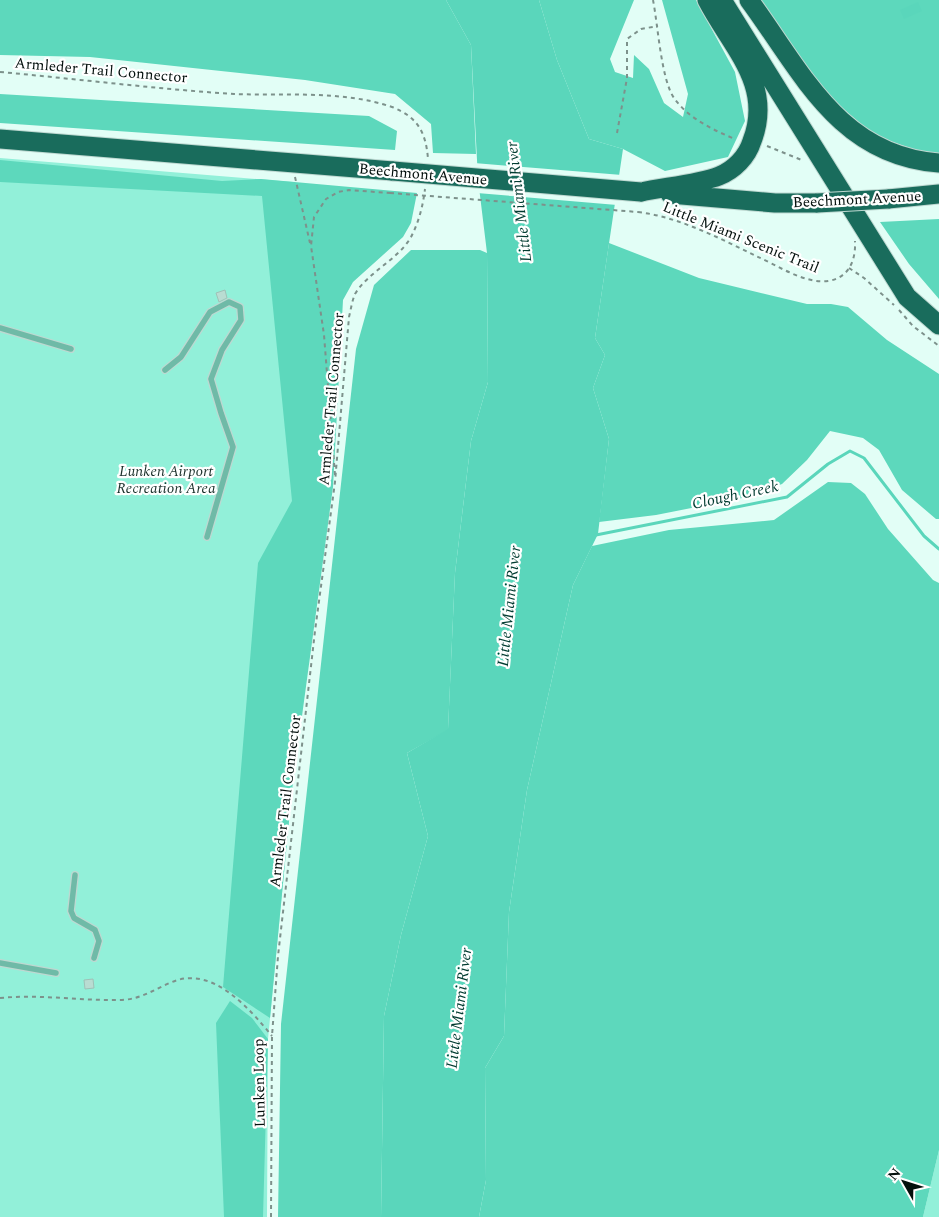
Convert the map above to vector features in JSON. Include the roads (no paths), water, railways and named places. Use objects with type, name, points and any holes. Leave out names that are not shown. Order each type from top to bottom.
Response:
[{"type":"highway","points":[[641,192],[705,180],[734,168],[750,149],[758,127],[759,101],[753,79],[707,0]]},
{"type":"highway","points":[[722,0],[902,289],[931,320],[939,325]]},
{"type":"highway","points":[[735,0],[828,151],[894,264],[908,283],[939,313]]},
{"type":"highway","points":[[749,0],[823,103],[849,128],[868,142],[886,151],[917,160],[939,163]]},
{"type":"highway","name":"Beechmont Avenue","points":[[0,140],[775,202],[817,203],[937,194]]},
{"type":"lane","points":[[165,370],[181,357],[210,312],[229,302],[240,307],[240,320],[222,350],[212,379],[233,447],[206,537]]},
{"type":"lane","points":[[0,328],[72,349]]},
{"type":"lane","points":[[75,875],[71,911],[74,918],[95,930],[99,941],[94,958]]},
{"type":"lane","points":[[0,964],[56,973]]},
{"type":"water","name":"Little Miami River","points":[[446,0],[539,0],[557,60],[589,139],[623,149],[595,338],[605,355],[593,388],[609,439],[598,534],[573,585],[527,790],[509,912],[504,1036],[485,1068],[486,1180],[479,1217],[381,1217],[384,1016],[401,935],[428,836],[407,753],[448,729],[455,573],[471,441],[488,382],[487,253],[478,179],[471,45]]},
{"type":"water","points":[[918,2],[922,11],[904,19],[900,10]]},
{"type":"waterway","name":"Clough Creek","points":[[596,535],[787,497],[828,464],[850,451],[864,458],[924,536],[939,549]]},
{"type":"park label","name":"Lunken Airport Recreation Area","points":[[166,480]]}]
